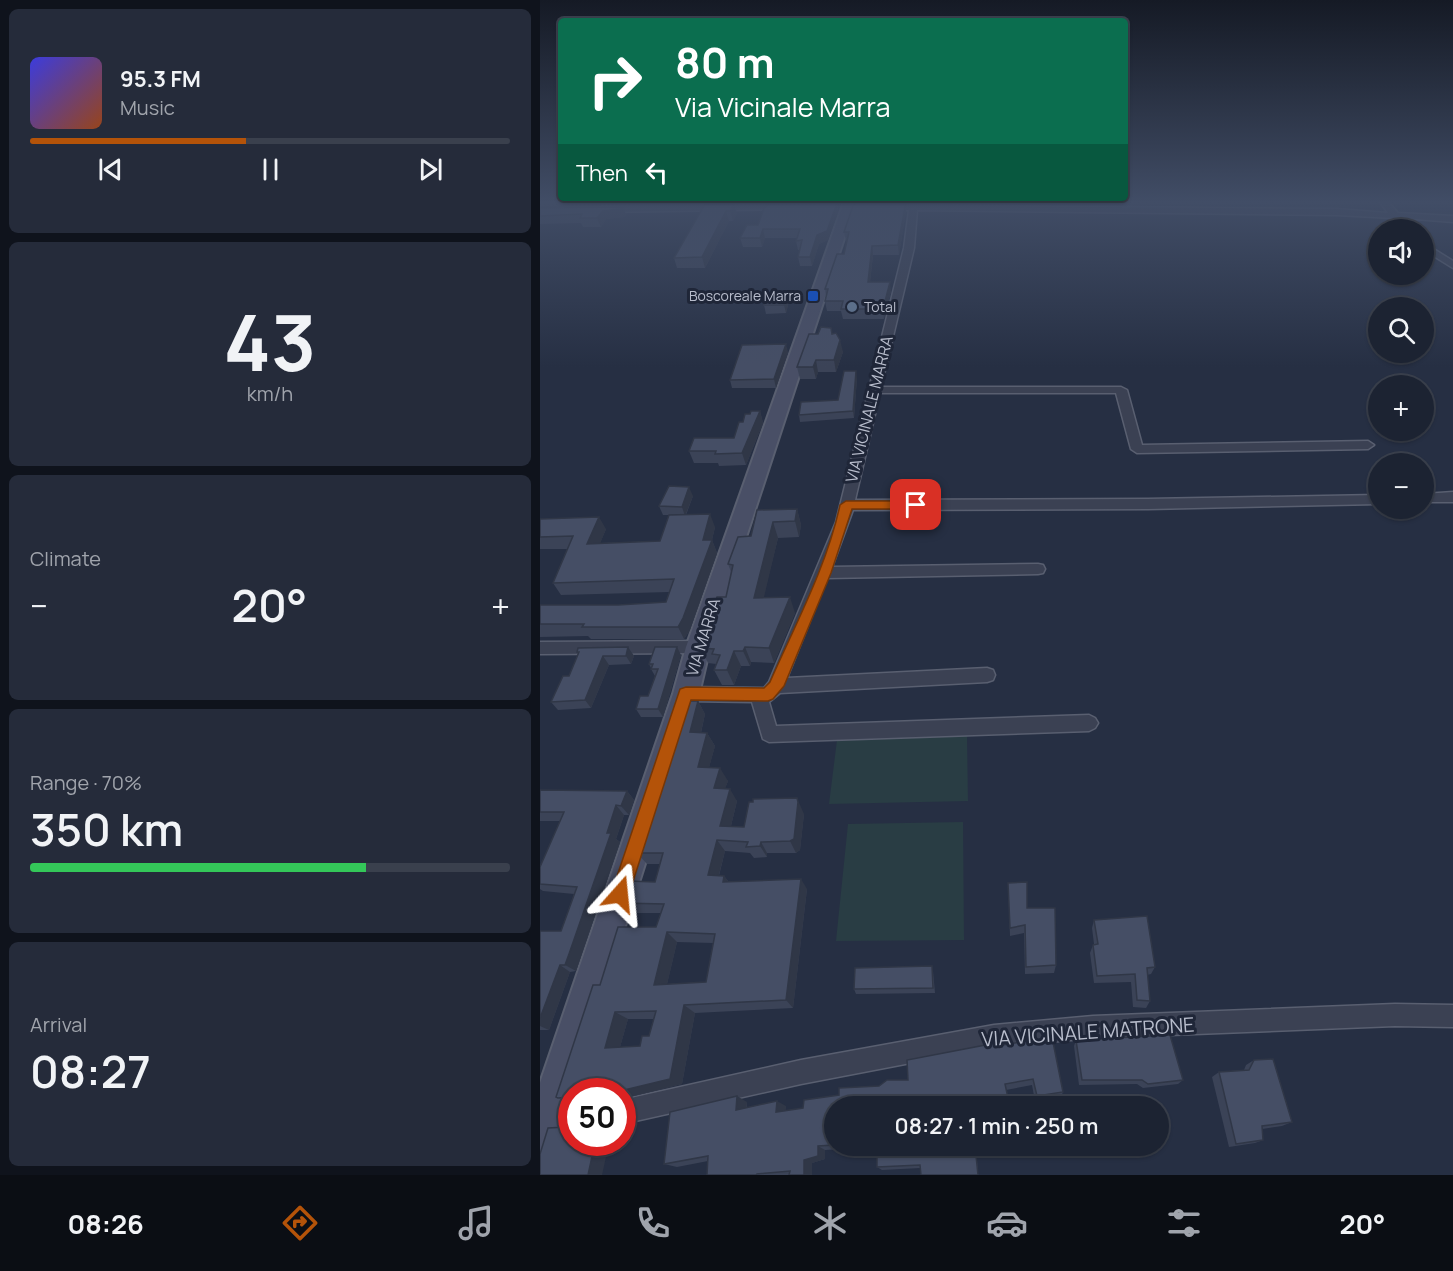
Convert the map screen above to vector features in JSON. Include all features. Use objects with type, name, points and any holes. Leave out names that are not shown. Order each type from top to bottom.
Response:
[{"type":"main road","name":"VIA MARRA","points":[[542,1124],[686,694],[698,647],[831,257]]},
{"type":"street","name":"VIA VICINALE MARRA","points":[[776,686],[843,522],[907,257]]},
{"type":"street","points":[[874,390],[1121,390],[1137,448],[1368,444]]},
{"type":"street","points":[[1434,498],[1453,497]]},
{"type":"street","points":[[846,505],[1137,504],[1368,499]]},
{"type":"street","points":[[824,573],[1038,569]]},
{"type":"street","points":[[540,648],[698,647]]},
{"type":"street","points":[[686,694],[768,695],[776,686],[987,675]]},
{"type":"street","points":[[759,695],[769,734],[1089,723]]},
{"type":"street","name":"VIA VICINALE MATRONE","points":[[636,1109],[801,1072],[994,1036],[1093,1027],[1453,1016]]},
{"type":"street","points":[[542,1124],[558,1120]]},
{"type":"shaded area","points":[[967,736],[968,801],[829,804],[837,740]]},
{"type":"shaded area","points":[[963,822],[964,940],[836,941],[848,824]]},
{"type":"building","points":[[836,257],[871,257],[868,282],[890,282],[883,309],[841,309],[843,301],[825,301],[828,289],[825,289]]},
{"type":"building","points":[[768,293],[787,293],[784,305],[764,305]]},
{"type":"building","points":[[821,327],[831,328],[832,334],[836,333],[840,340],[834,360],[816,360],[813,367],[797,367],[809,334],[818,334]]},
{"type":"building","points":[[786,344],[774,379],[730,380],[742,345]]},
{"type":"building","points":[[844,371],[856,371],[853,411],[799,415],[801,402],[838,400]]},
{"type":"building","points":[[751,411],[760,411],[742,453],[715,454],[716,451],[689,451],[694,438],[734,438],[739,422],[743,422],[745,414],[750,414]]},
{"type":"building","points":[[669,486],[689,487],[682,507],[659,506]]},
{"type":"building","points":[[797,509],[795,521],[773,522],[754,598],[790,597],[769,648],[745,647],[743,651],[734,651],[727,670],[714,670],[720,655],[712,654],[714,649],[701,648],[717,597],[726,597],[733,565],[728,564],[738,537],[751,536],[757,510]]},
{"type":"building","points":[[710,514],[703,540],[712,540],[678,627],[582,627],[584,624],[540,624],[540,605],[618,605],[666,602],[674,579],[553,583],[573,536],[540,537],[540,519],[599,517],[587,544],[660,541],[669,515]]},
{"type":"building","points":[[628,647],[626,656],[603,656],[585,700],[551,702],[563,676],[569,676],[579,652],[577,652],[578,648]]},
{"type":"building","points":[[655,647],[677,647],[658,709],[636,709],[640,696],[648,696],[658,669],[651,669],[653,664],[649,664]]},
{"type":"building","points":[[687,701],[698,701],[690,732],[707,733],[698,767],[720,768],[714,788],[730,789],[720,826],[744,827],[749,802],[753,802],[753,799],[797,798],[794,839],[761,842],[760,846],[746,847],[748,842],[717,840],[708,875],[724,876],[723,882],[801,879],[786,1000],[684,1005],[670,1079],[636,1087],[636,1078],[562,1078],[593,985],[600,985],[618,927],[656,927],[664,904],[620,903],[628,881],[655,882],[663,853],[637,853]],"holes":[[[667,932],[715,934],[706,982],[654,985]],[[656,1011],[649,1036],[642,1036],[640,1046],[605,1048],[615,1012]]]},
{"type":"building","points":[[540,790],[627,791],[621,806],[616,805],[607,833],[611,833],[569,954],[565,965],[560,965],[540,1018],[540,931],[561,931],[577,887],[540,884],[540,867],[564,812],[540,812]]},
{"type":"building","points":[[1027,882],[1027,908],[1055,908],[1056,965],[1026,967],[1025,925],[1010,928],[1008,883]]},
{"type":"building","points":[[1147,916],[1155,967],[1147,968],[1150,1001],[1137,1000],[1135,974],[1097,976],[1093,945],[1098,944],[1094,920]]},
{"type":"building","points":[[932,966],[933,988],[854,989],[855,968]]},
{"type":"building","points":[[1170,1035],[1183,1080],[1148,1084],[1142,1080],[1082,1080],[1076,1040]]},
{"type":"building","points":[[1052,1037],[1063,1092],[1037,1096],[1033,1079],[1005,1084],[1008,1096],[832,1096],[839,1095],[839,1088],[879,1086],[887,1080],[908,1080],[907,1060],[996,1043],[996,1046]]},
{"type":"building","points":[[1273,1059],[1292,1122],[1262,1126],[1263,1140],[1236,1144],[1219,1072],[1249,1070],[1254,1060]]},
{"type":"building","points":[[737,1096],[736,1110],[777,1101],[776,1112],[803,1108],[804,1100],[824,1097],[824,1146],[818,1146],[818,1156],[804,1160],[804,1175],[789,1175],[790,1171],[756,1175],[707,1175],[708,1156],[664,1164],[670,1112]]},
{"type":"building","points":[[558,1127],[558,1156],[592,1156],[588,1175],[540,1175],[540,1154],[548,1128]]},
{"type":"building","points":[[877,1156],[976,1156],[978,1175],[921,1175],[920,1165],[877,1167]]},
{"type":"place","name":"Boscoreale Marra","points":[[813,296]]},
{"type":"place","name":"Total","points":[[852,307]]},
{"type":"route","points":[[620,894],[686,694],[768,695],[776,686],[824,573],[843,522],[846,505],[916,505]]}]
